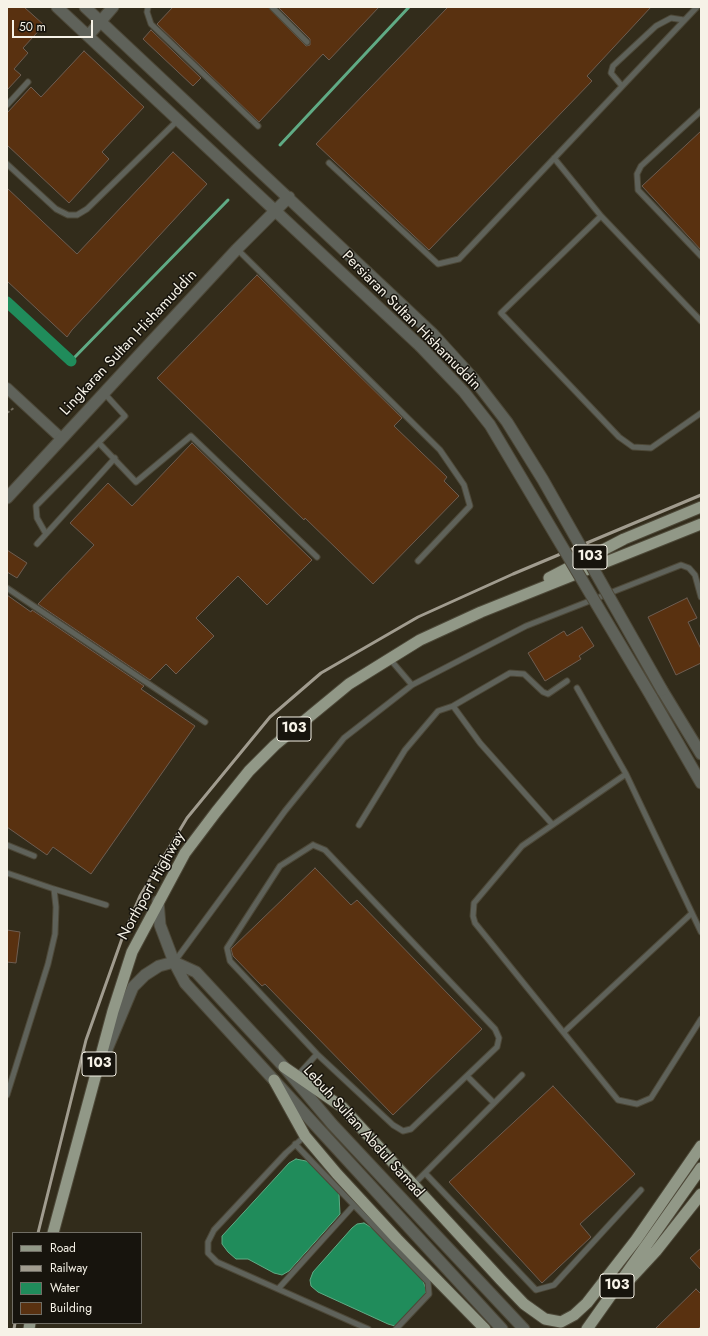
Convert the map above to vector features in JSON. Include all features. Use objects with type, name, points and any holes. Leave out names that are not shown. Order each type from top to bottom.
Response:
[{"type":"main road","name":"103","points":[[481,612],[624,539],[701,507]]},
{"type":"main road","points":[[481,612],[701,524]]},
{"type":"main road","name":"Northport Highway","points":[[53,1232],[113,1011],[132,952],[185,853],[249,771],[275,745],[349,684],[388,658],[420,640],[481,612]]},
{"type":"main road","points":[[284,1067],[342,1107],[524,1304],[545,1319],[561,1322],[574,1315],[587,1303],[636,1240],[701,1146]]},
{"type":"main road","points":[[274,1080],[305,1136],[391,1233],[485,1329]]},
{"type":"main road","name":"103","points":[[587,1329],[701,1168]]},
{"type":"main road","points":[[594,1318],[656,1251],[701,1194]]},
{"type":"street","name":"Persiaran Sultan Hishamuddin","points":[[57,7],[420,346],[464,392],[490,425],[701,783]]},
{"type":"street","name":"Persiaran Sultan Hishamuddin","points":[[85,7],[289,197],[433,334],[473,378],[507,422],[543,480],[662,690],[701,754]]},
{"type":"street","points":[[88,36],[113,7]]},
{"type":"street","name":"Lingkaran Sultan Hishamuddin","points":[[7,498],[61,438],[105,394],[237,249],[289,197]]},
{"type":"street","points":[[7,388],[61,438]]},
{"type":"street","name":"Lebuh Sultan Abdul Samad","points":[[158,901],[160,925],[174,962],[185,983],[322,1135],[502,1329]]},
{"type":"street","points":[[96,1077],[133,987],[145,975],[159,966],[174,962]]},
{"type":"street","name":"Lebuh Sultan Abdul Samad","points":[[174,962],[196,972],[284,1067],[332,1124],[524,1329]]},
{"type":"lane","points":[[148,7],[147,12],[151,24],[258,126]]},
{"type":"lane","points":[[272,7],[307,42]]},
{"type":"lane","points":[[328,163],[438,264],[459,259],[697,7]]},
{"type":"lane","points":[[622,86],[611,73],[613,66],[656,26],[671,18],[684,20]]},
{"type":"lane","points":[[7,105],[28,82]]},
{"type":"lane","points":[[701,111],[641,166],[637,174],[638,190],[701,256]]},
{"type":"lane","points":[[7,164],[56,209],[68,215],[76,215],[87,209],[178,120]]},
{"type":"lane","points":[[554,158],[601,216],[701,321]]},
{"type":"lane","points":[[601,216],[501,313],[619,437],[633,447],[652,448],[701,413]]},
{"type":"lane","points":[[237,249],[440,450],[464,485],[470,506],[418,561]]},
{"type":"lane","points":[[46,534],[37,518],[36,506],[125,416],[105,394]]},
{"type":"lane","points":[[99,443],[115,458],[136,482],[190,436],[317,557]]},
{"type":"lane","points":[[37,544],[115,458]]},
{"type":"lane","points":[[174,962],[285,811],[344,738],[412,685],[526,626],[681,564],[689,568],[695,574],[701,597]]},
{"type":"lane","points":[[7,588],[206,722]]},
{"type":"lane","points":[[388,658],[412,685]]},
{"type":"lane","points":[[359,825],[405,750],[438,711],[453,706],[510,673],[524,674],[543,692],[548,694],[567,682]]},
{"type":"lane","points":[[577,688],[626,774],[701,932]]},
{"type":"lane","points":[[453,706],[480,743],[552,824]]},
{"type":"lane","points":[[626,774],[522,846],[474,903],[473,916],[475,923],[618,1100],[637,1104],[652,1098],[701,1019]]},
{"type":"lane","points":[[7,845],[34,856]]},
{"type":"lane","points":[[313,845],[325,850],[495,1029],[499,1038],[497,1047],[468,1077],[411,1129],[403,1131],[393,1125],[318,1054],[230,961],[227,948],[280,866],[313,845]]},
{"type":"lane","points":[[7,873],[54,889],[106,904]]},
{"type":"lane","points":[[7,1095],[48,964],[55,934],[56,907],[54,889]]},
{"type":"lane","points":[[564,1032],[692,913]]},
{"type":"lane","points":[[297,1076],[318,1054]]},
{"type":"lane","points":[[413,1185],[522,1075]]},
{"type":"lane","points":[[468,1077],[494,1103]]},
{"type":"lane","points":[[305,1136],[295,1144],[214,1230],[208,1242],[208,1253],[217,1262],[368,1329]]},
{"type":"lane","points":[[295,1144],[353,1206],[428,1282],[429,1294],[396,1329]]},
{"type":"lane","points":[[425,1173],[536,1290],[554,1285],[641,1190]]},
{"type":"lane","points":[[278,1289],[353,1206]]},
{"type":"water","points":[[296,1159],[306,1161],[314,1165],[339,1194],[340,1214],[289,1271],[282,1275],[274,1273],[248,1259],[236,1259],[222,1244],[222,1236],[289,1163]]},
{"type":"water","points":[[364,1223],[372,1228],[423,1281],[426,1289],[425,1296],[400,1324],[395,1326],[318,1292],[311,1286],[310,1280],[313,1272],[352,1228],[357,1224]]},
{"type":"building","points":[[7,7],[24,7],[44,25],[23,48],[28,53],[14,69],[21,75],[7,90]]},
{"type":"building","points":[[173,7],[268,7],[306,46],[310,45],[310,39],[278,7],[379,7],[329,60],[323,54],[259,122],[157,24]]},
{"type":"building","points":[[448,7],[651,7],[587,76],[592,81],[429,250],[316,144]]},
{"type":"building","points":[[151,30],[201,78],[193,86],[143,39]]},
{"type":"building","points":[[84,51],[144,107],[102,152],[109,159],[69,203],[7,145],[7,113],[31,87],[41,97]]},
{"type":"building","points":[[701,131],[701,250],[642,186]]},
{"type":"building","points":[[173,152],[207,184],[67,337],[7,281],[7,188],[77,254]]},
{"type":"building","points":[[257,275],[402,418],[394,426],[447,477],[444,481],[459,496],[373,584],[305,518],[304,520],[157,378]]},
{"type":"building","points":[[192,443],[312,560],[267,605],[238,576],[196,618],[214,636],[176,674],[166,664],[150,680],[38,604],[94,545],[70,523],[108,483],[132,506]]},
{"type":"building","points":[[7,550],[27,563],[17,578],[7,572]]},
{"type":"building","points":[[7,595],[31,612],[32,610],[144,686],[141,689],[195,726],[91,874],[53,847],[47,855],[7,827]]},
{"type":"building","points":[[687,598],[697,618],[688,622],[701,649],[701,663],[676,675],[648,617]]},
{"type":"building","points":[[582,627],[594,646],[579,656],[581,659],[545,681],[528,653],[564,631],[567,636]]},
{"type":"building","points":[[315,868],[351,905],[357,900],[482,1029],[393,1115],[265,984],[262,986],[233,956],[231,949]]},
{"type":"building","points":[[7,930],[20,932],[16,963],[7,962]]},
{"type":"building","points":[[553,1086],[635,1174],[580,1224],[591,1237],[542,1283],[449,1182]]},
{"type":"building","points":[[701,1248],[701,1270],[690,1258]]},
{"type":"building","points":[[696,1289],[701,1294],[701,1326],[698,1329],[655,1329]]},
{"type":"waterway","points":[[280,145],[409,7]]},
{"type":"waterway","points":[[71,361],[228,200]]},
{"type":"waterway","points":[[7,302],[71,361]]},
{"type":"railway","points":[[38,1232],[86,1040],[124,933],[140,896],[187,818],[270,717],[321,673],[418,617],[513,574],[701,495]]},
{"type":"railway","points":[[14,1329],[15,1324]]}]
